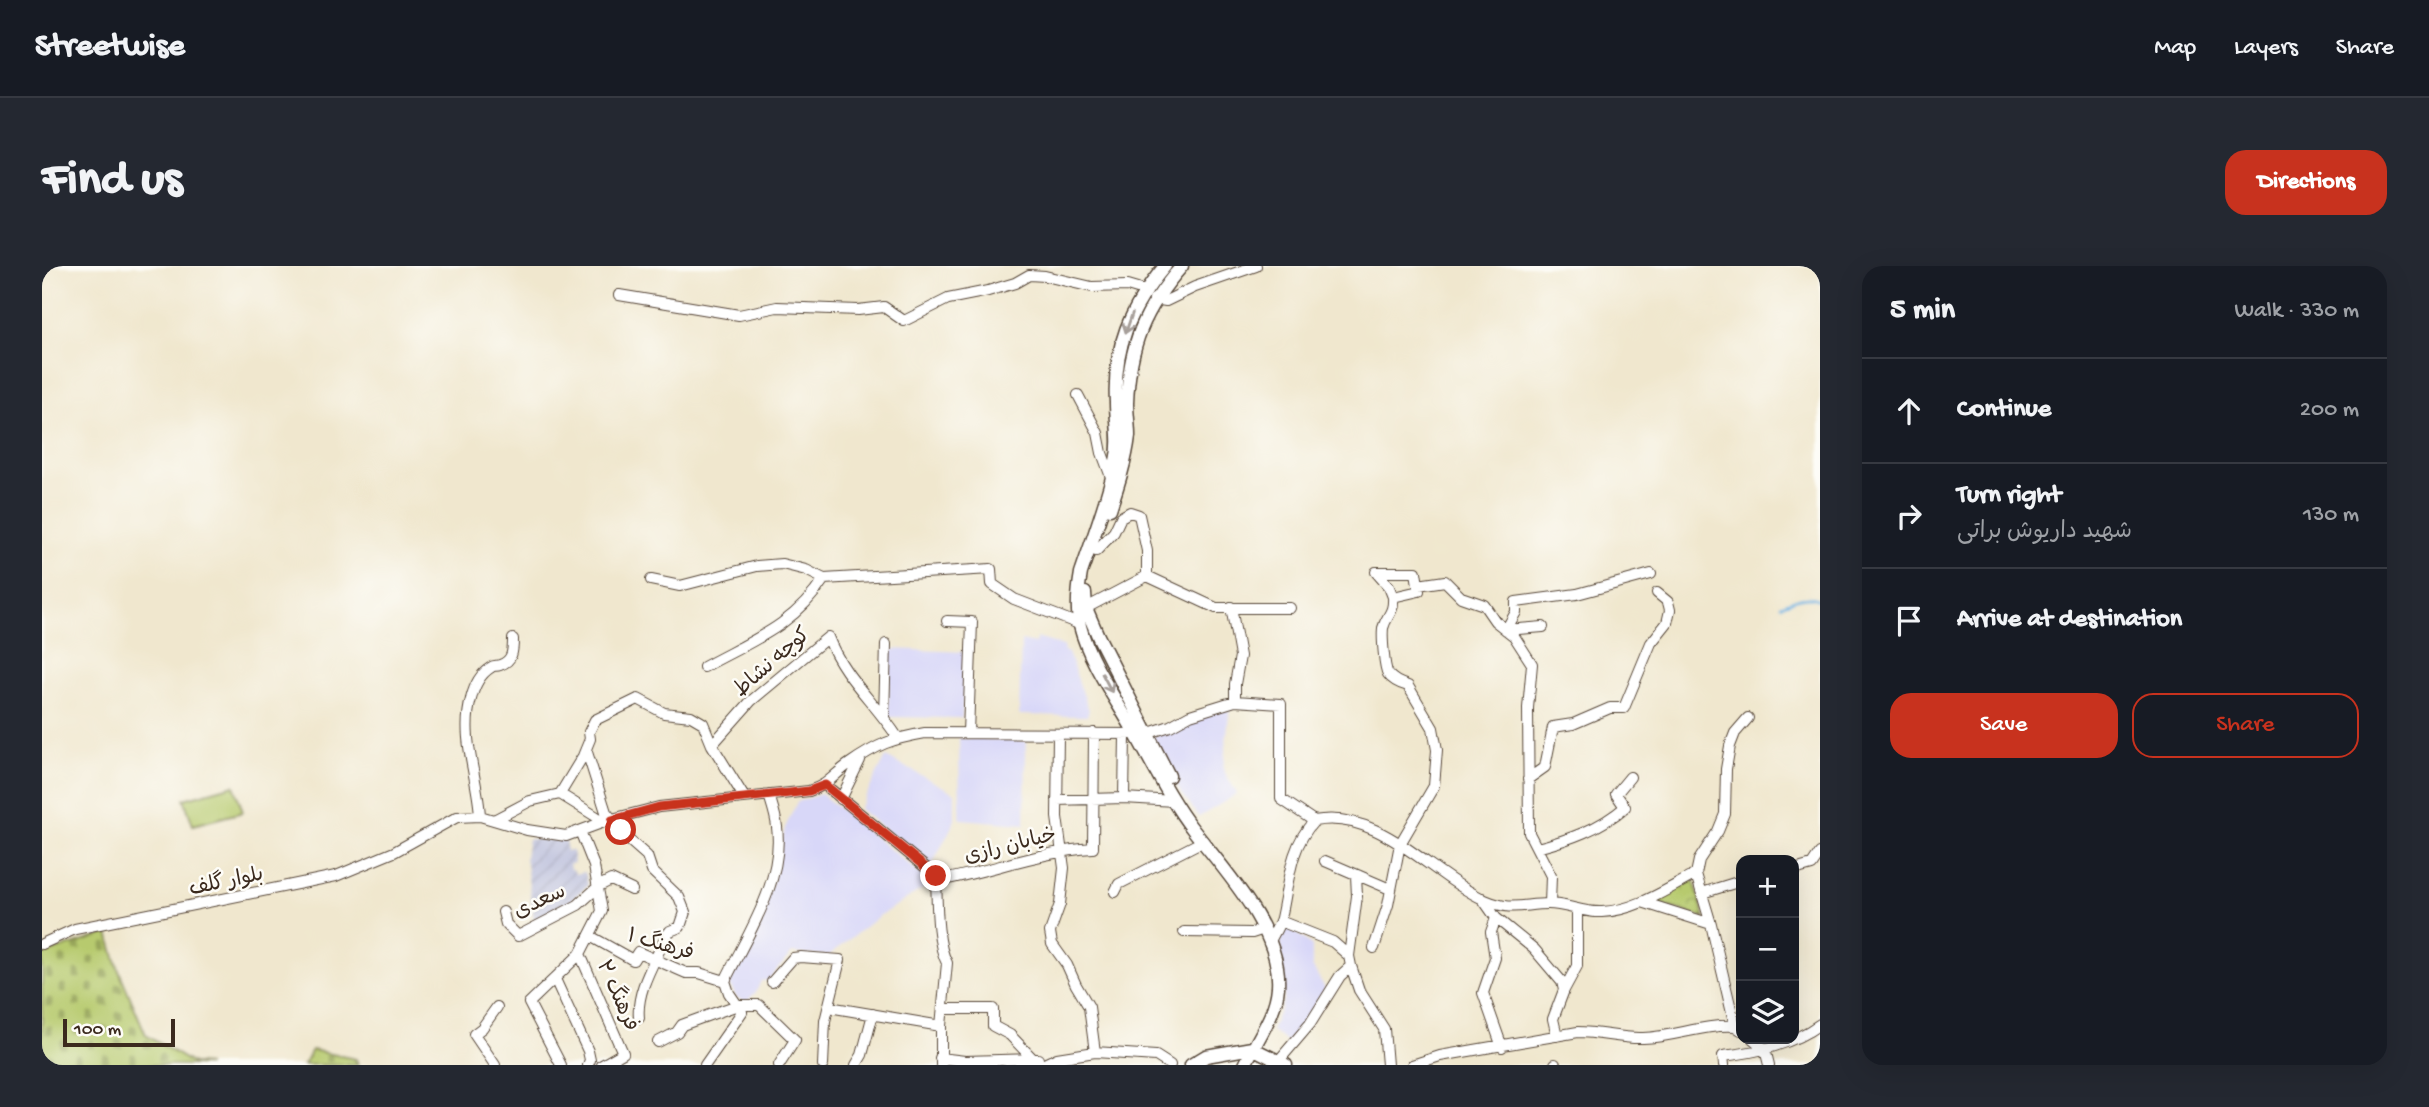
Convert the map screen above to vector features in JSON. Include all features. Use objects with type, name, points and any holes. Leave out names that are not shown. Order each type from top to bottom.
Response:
[{"type":"main road","points":[[1165,266],[1149,295],[1130,366],[1127,404],[1129,434],[1123,471],[1078,589],[1079,625],[1085,642],[1174,801],[1233,881],[1264,929],[1276,960],[1278,987],[1273,1012],[1245,1065]]},
{"type":"main road","points":[[1182,266],[1133,312],[1116,361],[1117,460],[1085,590],[1086,608],[1136,735],[1199,827],[1203,841]]},
{"type":"main road","points":[[1085,642],[1098,636]]},
{"type":"main road","points":[[1191,1065],[1206,1056],[1252,1048],[1279,1064]]},
{"type":"main road","points":[[1225,1053],[1236,1065]]},
{"type":"street","points":[[620,295],[739,315],[777,307],[858,310],[884,307],[904,321],[948,299],[1015,283],[1029,275],[1092,287],[1127,286],[1166,301],[1195,287],[1256,266]]},
{"type":"street","points":[[1078,395],[1098,433],[1111,477]]},
{"type":"street","points":[[1092,555],[1114,532],[1121,517],[1130,512],[1139,515],[1147,551],[1147,576]]},
{"type":"street","points":[[651,580],[680,586],[757,566],[782,564],[806,570],[824,579],[991,569],[992,584],[1014,599],[1079,625]]},
{"type":"street","points":[[1374,948],[1388,905],[1400,844],[1434,786],[1437,750],[1433,728],[1408,686],[1399,683],[1387,673],[1382,637],[1384,624],[1394,611],[1393,597],[1389,587],[1376,572],[1416,572],[1419,591],[1393,597]]},
{"type":"street","points":[[1506,630],[1516,612],[1516,602],[1577,594],[1651,574]]},
{"type":"street","points":[[1147,576],[1216,608],[1290,608]]},
{"type":"street","points":[[1086,608],[1147,576]]},
{"type":"street","points":[[704,667],[786,622],[812,597],[824,579]]},
{"type":"street","points":[[1418,585],[1445,581],[1461,597],[1484,605],[1495,621],[1523,647],[1532,664],[1528,708],[1529,833],[1551,876],[1550,904]]},
{"type":"street","points":[[1528,779],[1545,767],[1553,727],[1573,724],[1611,708],[1624,709],[1651,643],[1667,623],[1670,610],[1668,602],[1657,593]]},
{"type":"street","points":[[1231,607],[1240,656],[1235,701]]},
{"type":"street","points":[[947,621],[972,622],[968,733]]},
{"type":"street","points":[[1506,630],[1543,627]]},
{"type":"street","name":"کوچه نشاط","points":[[712,745],[751,701],[828,636],[836,658],[845,672],[884,717],[898,738]]},
{"type":"street","points":[[513,639],[513,653],[507,661],[491,666],[477,680],[470,700],[469,753],[479,793],[480,816],[527,830],[566,836],[659,807],[809,791],[825,785],[865,754],[890,739],[925,733],[1136,735],[1170,726],[1190,715],[1235,701],[1281,704],[1281,799],[1314,821]]},
{"type":"street","points":[[884,717],[886,644]]},
{"type":"street","points":[[560,794],[586,749],[590,739],[589,732],[596,720],[638,699],[663,713],[691,716],[703,723],[712,745],[744,797]]},
{"type":"street","points":[[1736,1020],[1696,874],[1699,860],[1718,831],[1725,814],[1726,769],[1730,746],[1735,733],[1748,718]]},
{"type":"street","points":[[1092,798],[1094,733]]},
{"type":"street","points":[[1058,734],[1057,800],[1063,880],[1060,904],[1050,932],[1052,944],[1068,965],[1089,1007],[1095,1052]]},
{"type":"street","points":[[1124,799],[1136,735]]},
{"type":"street","points":[[586,749],[609,821]]},
{"type":"street","points":[[841,799],[854,769],[865,754]]},
{"type":"street","points":[[1537,848],[1564,841],[1612,819],[1625,807],[1616,794],[1630,777]]},
{"type":"street","points":[[825,785],[936,876],[943,955],[947,963],[941,1026],[941,1061],[1039,1062],[1095,1052],[1156,1056],[1170,1065]]},
{"type":"street","points":[[495,820],[530,801],[560,794],[609,821],[647,856],[652,871],[679,897],[685,912],[680,927],[666,936],[638,1004],[639,1018]]},
{"type":"street","points":[[705,1065],[742,1012],[729,993],[725,981],[760,912],[776,859],[777,828],[769,795]]},
{"type":"street","points":[[1057,800],[1092,798],[1174,801]]},
{"type":"street","name":"خیابان رازی","points":[[937,881],[985,872],[1062,850],[1093,848],[1092,798]]},
{"type":"street","name":"بلوار گلف","points":[[42,944],[75,929],[336,876],[394,852],[457,817],[480,816]]},
{"type":"street","points":[[1269,943],[1280,920],[1295,848],[1304,831],[1314,821],[1327,818],[1349,820],[1400,844],[1482,898],[1505,907],[1550,904],[1603,912],[1642,902],[1696,874]]},
{"type":"street","points":[[561,1065],[529,1003],[580,954],[602,911],[594,866],[580,831]]},
{"type":"street","points":[[1115,892],[1119,884],[1203,841]]},
{"type":"street","points":[[1799,869],[1812,865],[1820,853]]},
{"type":"street","points":[[1325,861],[1390,889]]},
{"type":"street","points":[[1356,874],[1357,896],[1350,961],[1359,990],[1384,1029],[1387,1065]]},
{"type":"street","points":[[599,886],[611,880],[632,890]]},
{"type":"street","points":[[1702,893],[1736,883]]},
{"type":"street","name":"سعدی","points":[[503,912],[506,924],[518,936],[578,905],[599,886]]},
{"type":"street","points":[[1482,898],[1496,918],[1534,949],[1562,982],[1564,990]]},
{"type":"street","points":[[1642,902],[1711,924]]},
{"type":"street","points":[[1557,1036],[1553,1018],[1577,966],[1577,909]]},
{"type":"street","points":[[1496,918],[1492,932],[1495,958],[1483,993],[1502,1047]]},
{"type":"street","points":[[1280,920],[1333,942],[1350,961]]},
{"type":"street","points":[[1184,932],[1252,933],[1264,929]]},
{"type":"street","name":"فرهنگ ۱","points":[[590,936],[633,960],[638,952],[686,973],[699,973],[725,981]]},
{"type":"street","name":"فرهنگ ۲","points":[[580,954],[623,1053],[602,1065]]},
{"type":"street","points":[[772,982],[793,958],[839,960],[825,1021],[823,1065]]},
{"type":"street","points":[[1279,1064],[1310,1024],[1350,961]]},
{"type":"street","points":[[555,979],[588,1051],[588,1065]]},
{"type":"street","points":[[658,1042],[677,1032],[682,1025],[738,1005],[759,1005],[795,1040],[779,1065]]},
{"type":"street","points":[[495,1065],[474,1034],[482,1028],[497,1007]]},
{"type":"street","points":[[829,1007],[941,1026]]},
{"type":"street","points":[[944,1009],[993,1009],[993,1026],[1010,1035],[1039,1062]]},
{"type":"street","points":[[856,1065],[862,1055],[873,1014]]},
{"type":"street","points":[[1724,1060],[1805,1035],[1820,1024]]},
{"type":"street","points":[[1412,1065],[1440,1056],[1578,1032],[1644,1038],[1715,1025],[1736,1028]]},
{"type":"street","points":[[1759,1044],[1765,1049],[1769,1065]]},
{"type":"shaded area","points":[[1037,638],[1063,646],[1068,653],[1089,710],[1087,716],[1019,715],[1021,641],[1035,644]]},
{"type":"shaded area","points":[[890,649],[966,652],[962,718],[888,717]]},
{"type":"shaded area","points":[[1230,706],[1223,769],[1237,794],[1199,817],[1178,788],[1152,737],[1189,718]]},
{"type":"shaded area","points":[[959,738],[1026,741],[1025,824],[960,819]]},
{"type":"shaded area","points":[[886,757],[955,793],[955,820],[931,867],[859,809]]},
{"type":"shaded area","points":[[821,794],[932,883],[879,916],[828,956],[792,953],[768,980],[761,981],[756,992],[746,1002],[736,997],[729,982],[772,884],[785,828],[797,802]]},
{"type":"shaded area","points":[[528,839],[566,840],[566,851],[572,851],[574,863],[569,864],[570,869],[574,870],[575,874],[585,872],[588,885],[574,897],[571,906],[556,908],[556,912],[548,913],[549,918],[534,920],[525,857]]},
{"type":"shaded area","points":[[1280,928],[1293,930],[1312,946],[1312,966],[1325,988],[1324,997],[1290,1044],[1271,1031],[1284,999]]},
{"type":"green space","points":[[234,785],[243,812],[193,825],[184,799]]},
{"type":"green space","points":[[1694,880],[1705,918],[1649,901]]},
{"type":"green space","points":[[108,933],[119,971],[146,1035],[193,1064],[208,1065],[42,1065],[42,955]]},
{"type":"green space","points":[[312,1050],[356,1059],[358,1065],[303,1065]]},
{"type":"waterway","points":[[1781,605],[1806,597],[1820,601]]},
{"type":"route","points":[[621,830],[612,820],[659,807],[809,791],[825,785],[936,876]]}]
